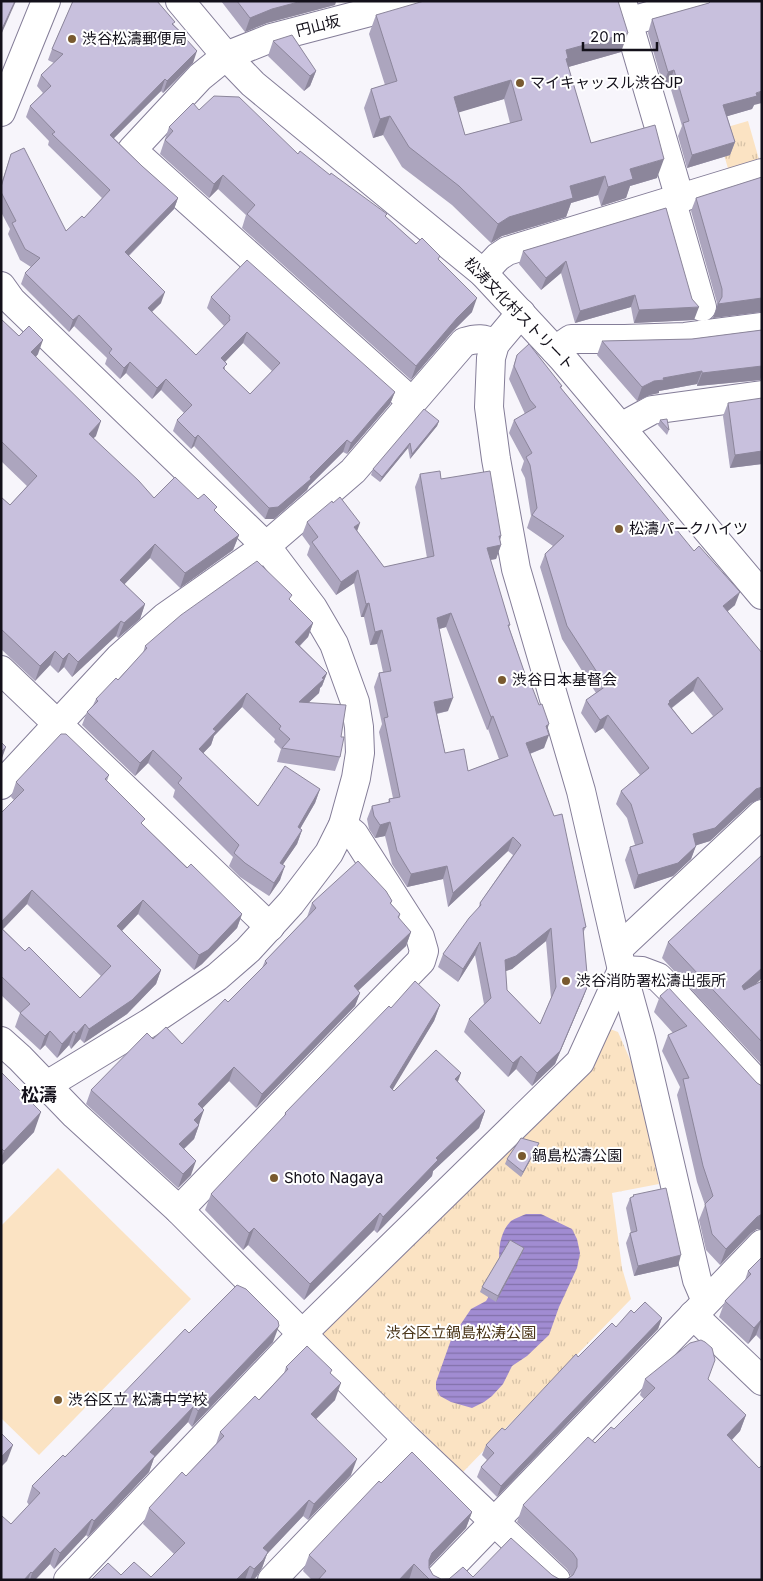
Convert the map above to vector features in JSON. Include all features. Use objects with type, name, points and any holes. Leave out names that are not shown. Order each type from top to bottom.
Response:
[{"type":"street","points":[[1,112],[46,1]]},
{"type":"street","name":"松涛文化村ストリート","points":[[180,1],[226,56],[253,84],[483,272],[555,350],[621,426],[762,596]]},
{"type":"street","name":"円山坂","points":[[412,1],[271,38],[226,56],[200,77],[132,150],[412,402]]},
{"type":"street","points":[[700,1],[625,12],[676,200],[702,308]]},
{"type":"street","points":[[483,272],[507,251],[762,173]]},
{"type":"street","points":[[1,286],[11,300],[266,546],[313,608],[334,644],[355,702],[359,727],[360,753],[352,793],[343,824],[329,853],[291,904],[248,950],[217,977],[149,1023],[47,1085]]},
{"type":"street","points":[[521,313],[495,344],[491,358],[489,382],[491,432],[516,569],[582,791],[620,960],[641,1039],[697,1280],[700,1308],[762,1381]]},
{"type":"street","points":[[555,350],[571,339],[685,337],[762,327]]},
{"type":"street","points":[[1,786],[119,658],[165,618],[266,546],[353,471],[464,342],[486,339],[495,344]]},
{"type":"street","points":[[621,426],[652,410],[762,395]]},
{"type":"street","points":[[1,670],[270,927]]},
{"type":"street","points":[[68,1580],[302,1334],[580,1062],[595,1033],[620,960],[762,814]]},
{"type":"street","points":[[179,1210],[422,961],[424,951],[420,938],[354,834],[343,824]]},
{"type":"street","points":[[620,960],[658,977],[678,996],[762,1088]]},
{"type":"street","points":[[1,1041],[75,1115],[179,1210],[407,1439],[556,1580]]},
{"type":"street","points":[[438,1580],[762,1244]]},
{"type":"street","points":[[272,1580],[407,1439]]},
{"type":"green space","points":[[748,121],[760,163],[729,172],[717,130]]},
{"type":"green space","name":"渋谷区立鍋島松涛公園","points":[[610,1029],[618,1032],[639,1080],[659,1184],[612,1193],[622,1268],[631,1299],[463,1472],[320,1333],[597,1060]]},
{"type":"green space","name":"渋谷区立 松濤中学校","points":[[58,1168],[191,1299],[39,1455],[1,1418],[1,1226]]},
{"type":"shaded area","points":[[526,1214],[541,1214],[572,1229],[577,1239],[580,1253],[577,1268],[559,1307],[549,1335],[527,1356],[512,1366],[503,1384],[492,1396],[472,1408],[451,1402],[440,1396],[436,1389],[436,1382],[452,1337],[471,1309],[486,1301],[501,1276],[499,1254],[503,1233],[511,1221]]},
{"type":"building","points":[[1,1],[15,1],[1,31]]},
{"type":"building","points":[[73,1],[157,1],[175,22],[172,24],[197,51],[167,81],[165,79],[110,135],[178,198],[125,252],[165,292],[148,308],[196,355],[230,320],[230,316],[211,297],[247,260],[395,392],[351,443],[347,440],[310,477],[311,479],[278,507],[269,508],[198,435],[195,438],[177,420],[192,405],[166,379],[157,388],[130,362],[124,368],[109,353],[112,349],[79,315],[73,320],[25,273],[40,258],[25,249],[12,223],[16,221],[1,192],[11,154],[24,148],[66,231],[82,216],[84,218],[110,190],[52,134],[55,132],[30,106],[51,86],[41,75],[63,54],[52,49]],"holes":[[[247,332],[280,363],[250,394],[223,368],[227,364],[221,358]]]},
{"type":"building","points":[[237,1],[302,1],[272,9],[250,18]]},
{"type":"building","points":[[424,1],[618,1],[628,33],[566,50],[568,58],[566,59],[591,143],[655,125],[664,159],[630,169],[633,179],[608,187],[605,176],[570,186],[573,198],[509,217],[498,224],[459,186],[409,147],[390,116],[380,119],[371,89],[397,81],[376,15]],"holes":[[[511,80],[522,120],[465,135],[454,97]]]},
{"type":"building","points":[[711,1],[762,1],[762,91],[756,93],[757,96],[723,105],[735,142],[692,155],[683,123],[689,121],[674,70],[668,72],[652,19]]},
{"type":"building","points":[[292,35],[316,71],[310,76],[273,41]]},
{"type":"building","points":[[214,96],[239,97],[298,154],[300,151],[330,175],[331,173],[387,214],[385,216],[416,244],[422,238],[440,256],[438,259],[477,298],[457,318],[416,366],[247,214],[255,205],[223,175],[214,184],[165,140],[173,131],[169,127],[193,103],[199,110]]},
{"type":"building","points":[[762,177],[762,298],[718,304],[722,297],[722,289],[696,198]]},
{"type":"building","points":[[666,208],[692,299],[699,307],[639,310],[635,295],[580,311],[566,261],[546,278],[523,251]]},
{"type":"building","points":[[1,319],[19,336],[29,326],[43,340],[31,352],[101,421],[89,434],[139,481],[154,498],[175,477],[198,499],[204,494],[217,507],[214,510],[239,535],[185,573],[155,544],[120,580],[145,604],[124,623],[121,621],[78,662],[69,653],[63,659],[55,651],[40,666],[1,629],[1,497],[10,505],[37,476],[1,441]]},
{"type":"building","points":[[762,330],[762,366],[702,373],[702,371],[663,378],[664,380],[654,381],[642,387],[602,341],[692,339]]},
{"type":"building","points":[[529,344],[562,386],[560,387],[694,551],[699,546],[740,592],[723,606],[762,653],[762,787],[756,789],[715,828],[693,834],[696,846],[678,863],[638,875],[630,847],[643,843],[631,804],[621,791],[649,768],[608,715],[600,720],[586,700],[606,686],[567,626],[545,554],[564,536],[532,515],[537,508],[530,465],[526,457],[532,453],[514,420],[536,407],[530,400],[514,366],[517,355]],"holes":[[[698,677],[723,709],[692,734],[668,704],[669,701]]]},
{"type":"building","points":[[762,398],[762,451],[735,455],[728,403]]},
{"type":"building","points":[[424,409],[439,421],[412,454],[410,443],[382,477],[373,469]]},
{"type":"building","points":[[667,419],[669,430],[660,420]]},
{"type":"building","points":[[440,471],[441,479],[490,471],[501,545],[487,548],[510,625],[508,625],[525,674],[527,674],[539,705],[542,704],[549,724],[546,726],[549,735],[526,743],[554,816],[562,814],[586,927],[583,928],[588,985],[560,1051],[537,1073],[521,1056],[513,1063],[469,1019],[491,998],[480,942],[463,969],[443,954],[469,918],[481,905],[480,903],[521,845],[513,837],[453,893],[447,866],[411,874],[397,851],[390,822],[380,825],[374,816],[372,806],[390,802],[389,799],[400,797],[384,718],[388,717],[379,673],[391,671],[382,630],[375,632],[369,603],[366,604],[358,570],[341,582],[312,542],[318,537],[307,522],[332,501],[333,503],[340,497],[360,523],[354,527],[384,567],[434,556],[420,474]],"holes":[[[451,613],[508,756],[468,771],[464,749],[445,753],[434,702],[453,698],[437,618]],[[551,928],[556,987],[540,1024],[507,990],[505,960],[516,956]]]},
{"type":"building","points":[[257,561],[292,595],[289,599],[313,623],[295,642],[327,673],[322,678],[324,679],[299,702],[346,705],[341,737],[344,737],[340,757],[282,748],[290,739],[279,729],[281,726],[247,693],[213,729],[216,731],[199,749],[258,806],[285,766],[320,789],[298,827],[302,830],[280,863],[285,866],[274,883],[234,853],[239,845],[178,783],[182,778],[153,750],[140,763],[87,712],[98,701],[96,699],[116,678],[118,680],[147,648],[145,646],[181,615]]},
{"type":"building","points":[[61,734],[66,734],[109,775],[105,779],[145,819],[141,823],[187,868],[191,864],[242,914],[208,950],[199,955],[143,900],[117,926],[161,970],[132,1000],[89,1029],[85,1024],[76,1034],[74,1031],[62,1044],[50,1031],[45,1036],[20,1013],[30,1004],[1,977],[1,928],[25,951],[29,947],[80,998],[111,966],[32,890],[1,922],[1,813],[24,790],[16,782]]},
{"type":"building","points":[[1,742],[6,747],[1,752]]},
{"type":"building","points":[[762,855],[762,968],[742,986],[744,990],[762,981],[762,1042],[668,942]]},
{"type":"building","points":[[358,861],[386,891],[392,901],[390,903],[400,914],[398,917],[411,932],[354,986],[360,993],[262,1094],[234,1067],[198,1104],[204,1110],[194,1120],[199,1125],[179,1144],[196,1161],[183,1174],[91,1090],[147,1033],[153,1039],[166,1027],[182,1044],[225,999],[228,1002],[267,963],[265,961],[316,908],[312,903]]},
{"type":"building","points":[[415,981],[440,1005],[390,1087],[394,1091],[436,1050],[461,1073],[455,1079],[485,1111],[436,1158],[438,1160],[383,1217],[380,1213],[310,1284],[254,1228],[249,1233],[211,1194],[285,1113],[389,1006],[391,1008]]},
{"type":"building","points":[[669,988],[757,1083],[762,1086],[762,1214],[726,1249],[712,1234],[705,1204],[713,1196],[703,1166],[683,1079],[689,1078],[668,1035],[687,1026],[660,996]]},
{"type":"building","points":[[1,1072],[41,1112],[4,1151],[1,1148]]},
{"type":"building","name":"鍋島松濤公園","points":[[521,1138],[539,1143],[523,1172],[507,1159]]},
{"type":"building","points":[[666,1188],[681,1255],[638,1266],[630,1233],[637,1231],[630,1198],[633,1195]]},
{"type":"building","points":[[510,1240],[524,1248],[498,1296],[482,1287]]},
{"type":"building","points":[[762,1257],[762,1319],[754,1328],[725,1301],[751,1274],[748,1271]]},
{"type":"building","points":[[237,1285],[246,1289],[278,1321],[279,1326],[198,1411],[194,1406],[150,1452],[155,1456],[94,1521],[92,1519],[60,1553],[55,1548],[24,1580],[1,1580],[1,1517],[11,1524],[40,1493],[32,1486],[63,1455],[65,1457],[116,1405],[114,1403],[185,1329],[189,1333]]},
{"type":"building","points":[[645,1302],[662,1318],[501,1486],[481,1467],[494,1453],[486,1445],[502,1428],[505,1430],[576,1354],[578,1357],[612,1323],[616,1327],[631,1310],[634,1313]]},
{"type":"building","points":[[701,1340],[712,1348],[715,1360],[708,1379],[746,1415],[727,1435],[759,1468],[762,1465],[762,1580],[430,1580],[414,1564],[399,1580],[318,1580],[326,1571],[309,1555],[379,1481],[381,1483],[412,1452],[472,1512],[432,1553],[429,1560],[429,1568],[433,1575],[441,1579],[449,1579],[463,1567],[473,1577],[511,1538],[552,1575],[559,1579],[567,1579],[573,1575],[577,1567],[577,1559],[523,1505],[588,1437],[595,1443],[611,1427],[614,1429],[655,1388],[645,1379],[690,1343]]},
{"type":"building","points":[[307,1346],[332,1370],[330,1373],[341,1383],[311,1414],[357,1459],[314,1504],[309,1500],[263,1548],[268,1552],[254,1569],[250,1566],[236,1580],[91,1580],[108,1563],[121,1575],[134,1562],[151,1577],[185,1543],[149,1508],[182,1472],[186,1476],[224,1436],[220,1432],[255,1396],[259,1400],[288,1369],[286,1367]]},
{"type":"building","points":[[1,1433],[13,1445],[1,1457]]},
{"type":"place","name":"渋谷松濤郵便局","points":[[72,39]]},
{"type":"place","name":"マイキャッスル渋谷JP","points":[[520,83]]},
{"type":"place","name":"松濤パークハイツ","points":[[619,529]]},
{"type":"place","name":"渋谷日本基督会","points":[[502,680]]},
{"type":"place","name":"渋谷消防署松濤出張所","points":[[566,981]]},
{"type":"place","name":"鍋島松濤公園","points":[[522,1156]]},
{"type":"place","name":"Shoto Nagaya","points":[[274,1178]]},
{"type":"place","name":"渋谷区立 松濤中学校","points":[[58,1400]]},
{"type":"district","name":"松濤","points":[[39,1095]]}]
